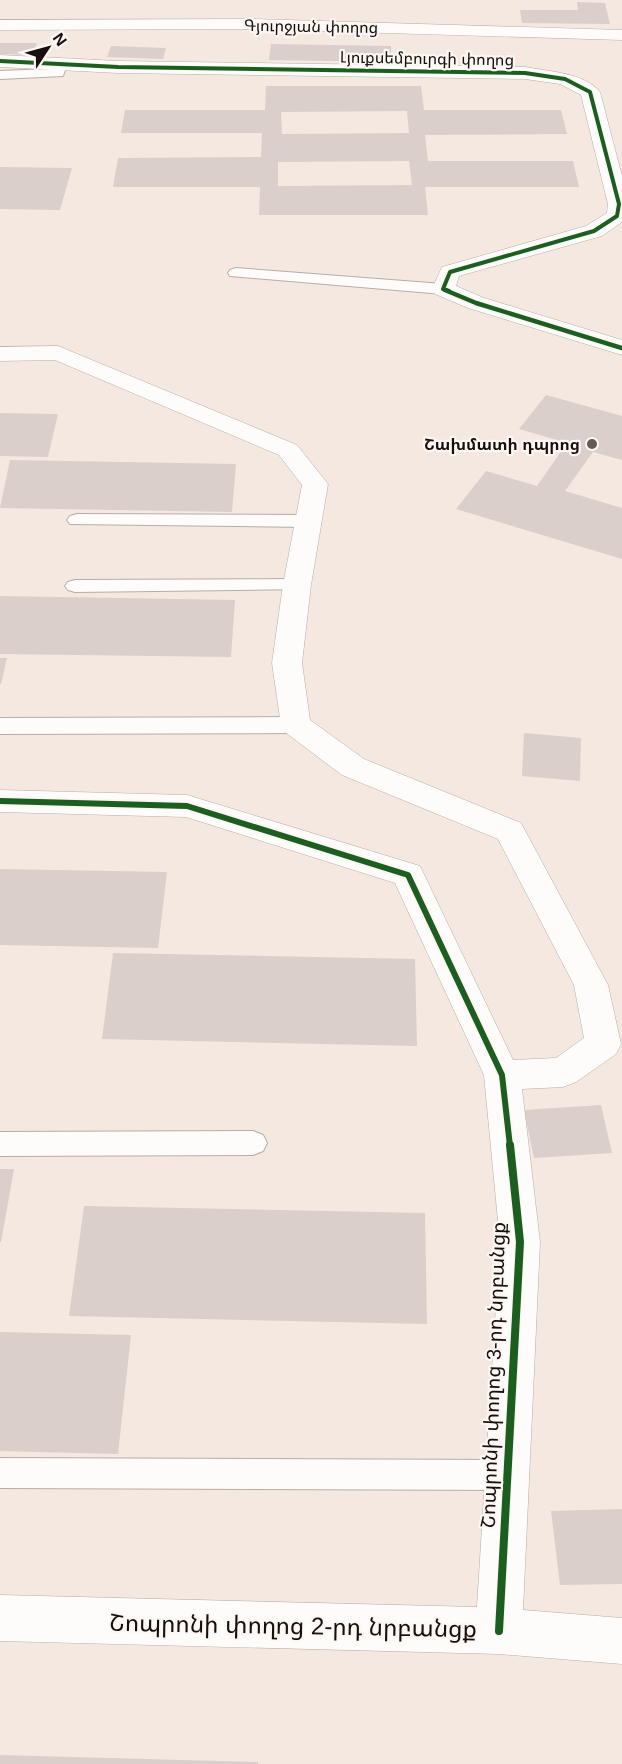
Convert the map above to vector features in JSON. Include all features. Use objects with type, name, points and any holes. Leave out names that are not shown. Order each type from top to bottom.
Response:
[{"type":"street","points":[[314,26],[332,10]]},
{"type":"street","name":"Գյուրջյան փողոց","points":[[0,26],[314,26],[622,35]]},
{"type":"street","name":"Լյուքսեմբուրգի փողոց","points":[[0,61],[525,74],[565,79],[590,92],[619,204],[617,216],[594,231],[450,272],[443,289]]},
{"type":"street","points":[[443,289],[476,303],[622,348]]},
{"type":"street","points":[[0,354],[58,353],[288,450],[315,484],[297,585],[287,663],[296,725],[353,767],[510,831],[591,985],[603,1044],[563,1072],[502,1076]]},
{"type":"street","name":"Շոպրոնի փողոց 3-րդ նրբանցք","points":[[0,801],[187,806],[408,875],[502,1076],[520,1242],[499,1631]]},
{"type":"street","name":"Շոպրոնի փողոց 2-րդ նրբանցք","points":[[0,1618],[499,1631],[622,1641]]},
{"type":"lane","points":[[0,75],[58,73],[60,64]]},
{"type":"lane","points":[[236,273],[443,289]]},
{"type":"lane","points":[[77,520],[308,521]]},
{"type":"lane","points":[[75,586],[297,585]]},
{"type":"lane","points":[[0,726],[296,725]]},
{"type":"lane","points":[[0,1144],[253,1143]]},
{"type":"lane","points":[[0,1473],[507,1475]]},
{"type":"building","points":[[577,2],[605,3],[610,24],[522,23],[520,10],[578,10]]},
{"type":"building","points":[[0,43],[37,43],[33,55],[0,54]]},
{"type":"building","points":[[271,44],[391,46],[391,62],[269,60]]},
{"type":"building","points":[[111,46],[166,48],[163,59],[107,57]]},
{"type":"building","points":[[266,86],[421,86],[424,110],[561,110],[567,134],[425,135],[428,161],[573,161],[579,187],[425,187],[428,215],[259,215],[260,187],[113,187],[118,158],[261,157],[262,133],[121,133],[125,110],[265,110]],"holes":[[[407,111],[409,133],[282,134],[281,112]],[[409,161],[412,185],[278,186],[278,162]]]},
{"type":"building","points":[[0,167],[72,168],[60,210],[0,209]]},
{"type":"building","points":[[546,395],[622,416],[622,460],[593,452],[565,491],[622,508],[622,559],[456,509],[486,471],[537,486],[567,443],[519,429]]},
{"type":"building","points":[[0,413],[58,414],[48,457],[0,456]]},
{"type":"building","points":[[10,460],[236,464],[232,512],[0,508]]},
{"type":"building","points":[[0,596],[235,600],[231,657],[0,654]]},
{"type":"building","points":[[0,658],[7,658],[1,684],[0,684]]},
{"type":"building","points":[[524,733],[581,738],[580,781],[522,776]]},
{"type":"building","points":[[0,869],[167,872],[158,948],[0,945]]},
{"type":"building","points":[[113,953],[415,959],[417,1046],[102,1039]]},
{"type":"building","points":[[601,1105],[612,1153],[534,1158],[524,1110]]},
{"type":"building","points":[[0,1169],[14,1169],[1,1242],[0,1242]]},
{"type":"building","points":[[84,1206],[425,1213],[427,1324],[69,1316]]},
{"type":"building","points":[[0,1332],[131,1335],[118,1454],[0,1451]]},
{"type":"building","points":[[622,1509],[622,1584],[560,1585],[551,1511]]},
{"type":"building","points":[[0,1755],[258,1762],[258,1764],[0,1764]]},
{"type":"cycle path","points":[[0,61],[118,67],[525,73],[565,79],[590,92],[619,204],[617,216],[594,231],[450,272],[443,289],[476,303],[622,348]]},
{"type":"cycle path","points":[[0,801],[187,806],[408,875],[502,1075],[520,1242],[499,1631]]},
{"type":"place","name":"Շախմատի դպրոց","points":[[592,444]]}]
